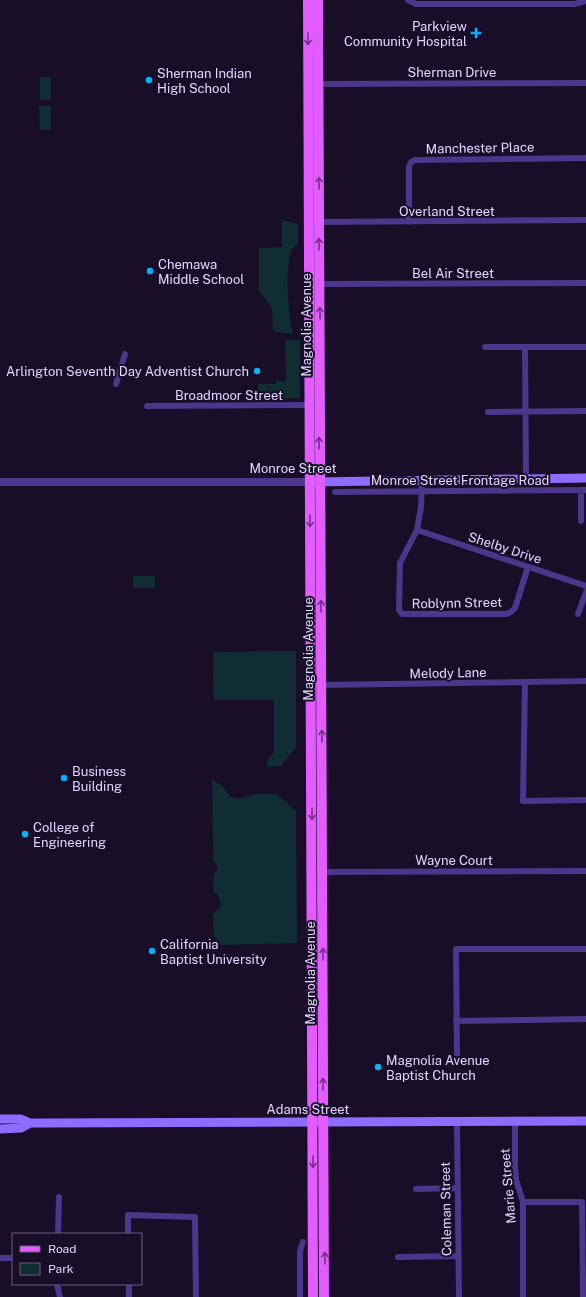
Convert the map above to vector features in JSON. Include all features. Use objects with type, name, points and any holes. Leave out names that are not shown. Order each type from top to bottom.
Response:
[{"type":"main road","name":"Magnolia Avenue","points":[[313,3],[318,84],[310,405],[315,482]]},
{"type":"main road","name":"Magnolia Avenue","points":[[313,3],[314,222],[319,284],[315,482],[318,1123],[324,1297]]},
{"type":"main road","name":"Monroe Street","points":[[315,482],[422,479],[586,478]]},
{"type":"main road","name":"Adams Street","points":[[3,1119],[21,1119],[30,1123],[586,1121]]},
{"type":"main road","points":[[0,1128],[5,1122],[3,1119]]},
{"type":"main road","name":"Adams Street","points":[[0,1128],[21,1128],[30,1123]]},
{"type":"main road","name":"Magnolia Avenue","points":[[312,1297],[318,1123]]},
{"type":"street","points":[[408,1],[416,4],[574,4],[586,1]]},
{"type":"street","name":"Sherman Drive","points":[[318,84],[586,83]]},
{"type":"street","name":"Manchester Place","points":[[409,222],[409,167],[410,162],[415,160],[586,158]]},
{"type":"street","name":"Overland Street","points":[[314,222],[586,220]]},
{"type":"street","name":"Bel Air Street","points":[[319,284],[586,283]]},
{"type":"street","points":[[485,347],[586,347]]},
{"type":"street","points":[[525,347],[526,478]]},
{"type":"street","points":[[116,384],[125,354]]},
{"type":"street","name":"Broadmoor Street","points":[[147,406],[310,405]]},
{"type":"street","points":[[488,412],[586,411]]},
{"type":"street","points":[[417,530],[421,507],[422,479]]},
{"type":"street","name":"Monroe Street","points":[[0,482],[315,482]]},
{"type":"street","points":[[581,521],[583,490]]},
{"type":"street","name":"Monroe Street Frontage Road","points":[[334,492],[583,490]]},
{"type":"street","name":"Shelby Drive","points":[[417,530],[586,586]]},
{"type":"street","name":"Roblynn Street","points":[[417,530],[400,563],[399,610],[402,614],[506,614],[514,608],[528,567]]},
{"type":"street","points":[[578,614],[586,592]]},
{"type":"street","name":"Melody Lane","points":[[316,685],[586,681]]},
{"type":"street","points":[[525,682],[523,801],[586,800]]},
{"type":"street","name":"Wayne Court","points":[[317,872],[586,871]]},
{"type":"street","points":[[457,1056],[456,949],[586,949]]},
{"type":"street","points":[[456,1022],[586,1020]]},
{"type":"street","name":"Marie Street","points":[[515,1121],[514,1167],[516,1180],[523,1202],[523,1297]]},
{"type":"street","name":"Coleman Street","points":[[457,1122],[459,1297]]},
{"type":"street","points":[[416,1188],[457,1188]]},
{"type":"street","points":[[58,1233],[59,1197]]},
{"type":"street","points":[[523,1202],[582,1202],[583,1297]]},
{"type":"street","points":[[128,1233],[128,1215],[195,1217],[196,1297]]},
{"type":"street","points":[[300,1297],[300,1251],[303,1242]]},
{"type":"street","points":[[398,1256],[458,1256]]},
{"type":"street","points":[[0,1258],[12,1258]]},
{"type":"street","points":[[57,1285],[60,1297]]},
{"type":"street","points":[[129,1285],[129,1297]]},
{"type":"green space","points":[[40,77],[51,77],[51,100],[40,100]]},
{"type":"green space","points":[[39,106],[51,106],[51,130],[40,130]]},
{"type":"green space","points":[[282,220],[298,224],[298,243],[290,251],[288,271],[288,303],[293,334],[275,332],[273,329],[272,309],[259,290],[259,248],[282,247]]},
{"type":"green space","points":[[285,340],[300,340],[300,398],[258,398],[258,384],[276,384],[276,380],[285,382],[286,380]]},
{"type":"green space","points":[[133,576],[155,576],[155,588],[133,588]]},
{"type":"green space","points":[[296,651],[296,747],[281,766],[266,767],[267,761],[274,752],[274,700],[214,700],[213,652]]},
{"type":"green space","points":[[212,779],[222,786],[231,797],[239,799],[254,794],[277,794],[296,811],[297,943],[222,945],[214,936],[213,914],[218,910],[221,904],[218,895],[213,892],[214,873],[217,869],[217,865],[213,860]]},
{"type":"place","name":"Parkview Community Hospital","points":[[476,33]]},
{"type":"place","name":"Sherman Indian High School","points":[[149,80]]},
{"type":"place","name":"Chemawa Middle School","points":[[150,271]]},
{"type":"place","name":"Arlington Seventh Day Adventist Church","points":[[257,371]]},
{"type":"place","name":"Business Building","points":[[64,778]]},
{"type":"place","name":"College of Engineering","points":[[25,834]]},
{"type":"place","name":"California Baptist University","points":[[152,951]]},
{"type":"place","name":"Magnolia Avenue Baptist Church","points":[[378,1067]]}]
